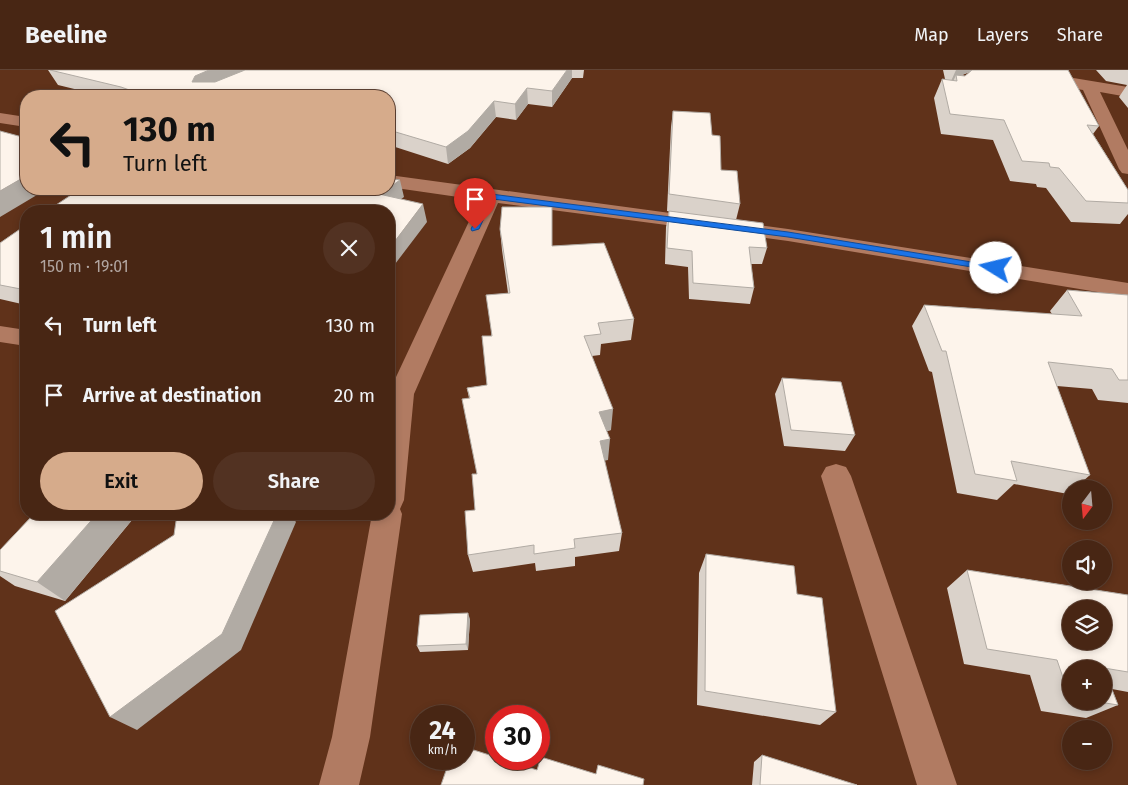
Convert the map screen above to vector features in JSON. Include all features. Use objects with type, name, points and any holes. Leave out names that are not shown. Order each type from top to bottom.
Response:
[{"type":"street","points":[[1010,70],[1032,77],[1128,92]]},
{"type":"street","points":[[1089,86],[1128,169]]},
{"type":"street","points":[[0,118],[20,121]]},
{"type":"street","points":[[395,182],[788,235],[1128,290]]},
{"type":"street","points":[[395,394],[437,311],[491,196]]},
{"type":"street","points":[[0,334],[20,337]]},
{"type":"street","points":[[836,476],[937,785]]},
{"type":"street","points":[[339,785],[350,737],[386,520]]},
{"type":"building","points":[[50,70],[209,70],[195,76],[192,82],[215,82],[245,70],[567,70],[552,91],[527,88],[515,104],[494,101],[468,131],[446,147],[395,132],[395,90],[129,90]]},
{"type":"building","points":[[972,70],[1068,70],[1099,126],[1087,125],[1128,190],[1128,203],[1086,201],[1059,168],[1050,167],[1049,163],[1022,161],[1004,120],[950,114],[942,79],[957,81],[956,75],[965,76]]},
{"type":"building","points":[[673,111],[710,113],[712,135],[720,136],[721,170],[737,171],[740,204],[669,194]]},
{"type":"building","points":[[0,131],[20,136],[20,179],[0,191]]},
{"type":"building","points":[[71,195],[383,195],[423,204],[395,241],[395,205],[56,205]]},
{"type":"building","points":[[502,207],[552,207],[552,246],[604,243],[634,319],[598,323],[601,334],[584,336],[613,409],[599,412],[610,439],[600,441],[622,533],[574,539],[575,548],[534,554],[534,545],[468,555],[465,511],[475,510],[472,474],[477,474],[462,399],[470,398],[467,388],[487,385],[482,336],[492,336],[486,295],[510,293],[500,229]]},
{"type":"building","points":[[669,211],[763,223],[767,248],[749,247],[754,288],[693,283],[692,251],[667,248]]},
{"type":"building","points":[[20,229],[20,289],[0,285],[0,243]]},
{"type":"building","points":[[1067,290],[1128,295],[1128,380],[1119,380],[1112,369],[1048,362],[1090,475],[1011,461],[1017,481],[975,474],[946,351],[942,351],[924,305],[1082,316]]},
{"type":"building","points":[[782,378],[841,382],[855,435],[791,430]]},
{"type":"building","points":[[28,520],[92,520],[37,582],[0,571],[0,550]]},
{"type":"building","points":[[176,520],[274,520],[222,634],[110,717],[55,611],[174,535]]},
{"type":"building","points":[[706,554],[794,566],[797,594],[822,598],[836,712],[705,691]]},
{"type":"building","points":[[967,570],[1062,585],[1062,590],[1096,590],[1128,595],[1128,672],[1112,669],[1112,660],[1062,660],[1062,675],[1057,660],[987,649]]},
{"type":"building","points":[[468,613],[466,644],[417,646],[420,615]]},
{"type":"building","points":[[1112,690],[1118,705],[1112,704]]},
{"type":"building","points":[[475,750],[485,754],[485,770],[550,770],[550,760],[596,774],[598,765],[644,779],[643,785],[441,785],[446,770],[475,770]]},
{"type":"building","points":[[762,755],[857,785],[760,785]]},
{"type":"route","points":[[475,229],[491,196],[788,235],[996,268]]}]
